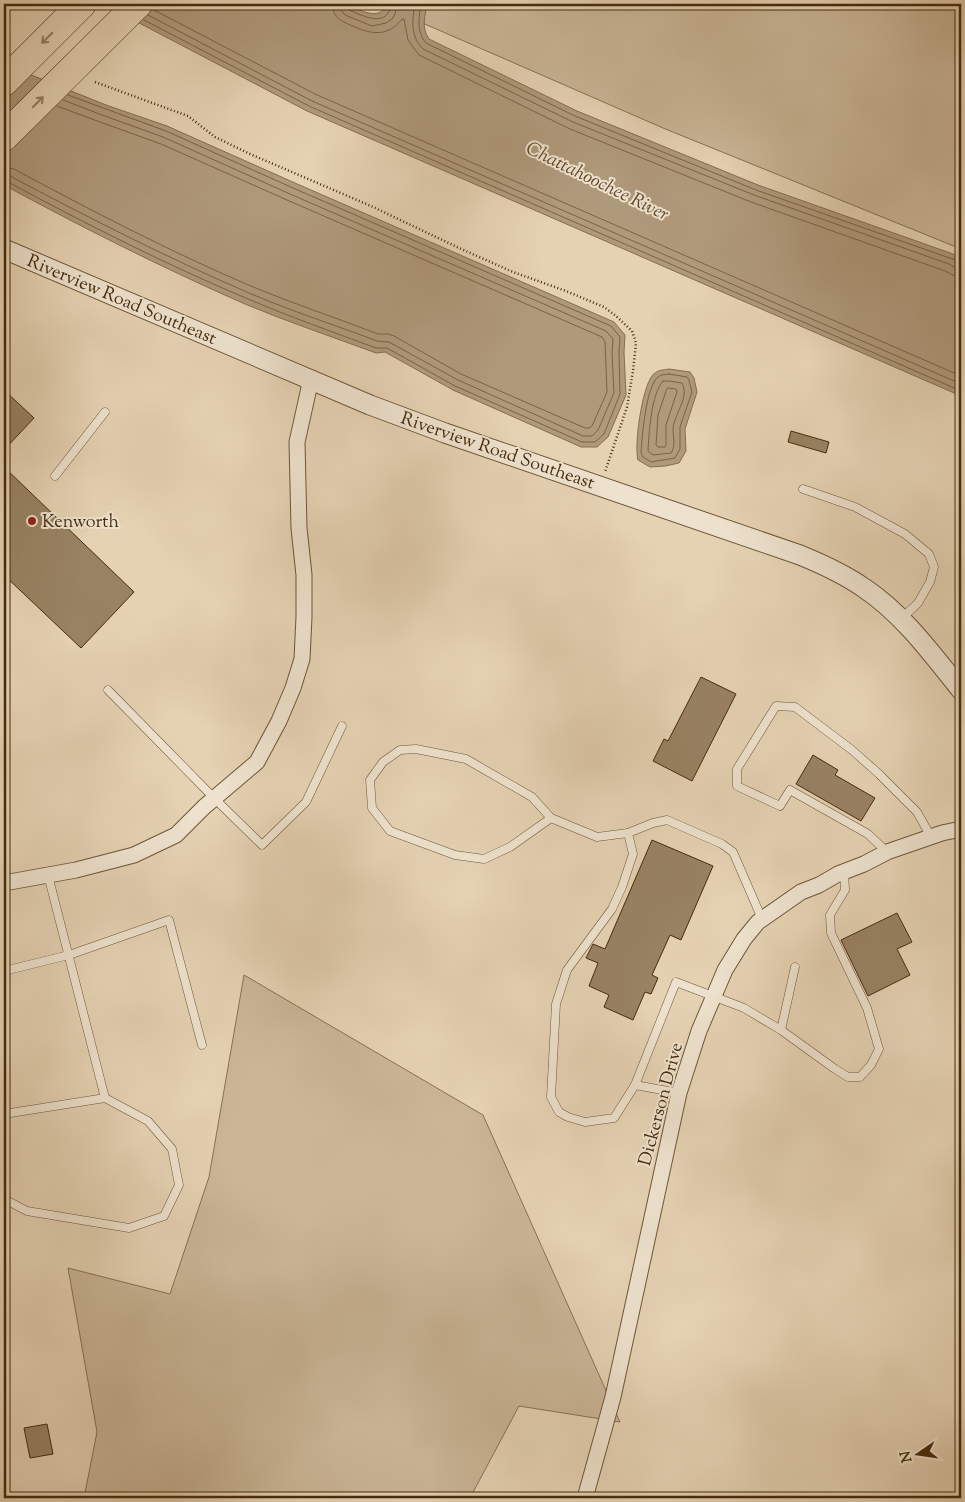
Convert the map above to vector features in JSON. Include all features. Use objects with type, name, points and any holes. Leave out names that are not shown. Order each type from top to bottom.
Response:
[{"type":"highway","points":[[4,82],[82,4]]},
{"type":"highway","points":[[4,137],[138,4]]},
{"type":"street","name":"Riverview Road Southeast","points":[[4,249],[370,405],[428,427],[800,554],[833,569],[866,588],[892,610],[961,690]]},
{"type":"street","points":[[4,883],[134,856],[176,835],[214,798],[257,762],[279,721],[293,688],[302,659],[304,575],[300,528],[297,442],[311,379]]},
{"type":"street","name":"Dickerson Drive","points":[[585,1498],[613,1397],[679,1093],[699,1031],[725,970],[744,939],[762,919],[801,892],[887,852],[942,833],[961,829]]},
{"type":"lane","points":[[54,476],[105,412]]},
{"type":"lane","points":[[803,489],[855,507],[904,534],[928,554],[934,567],[930,582],[918,603],[901,619]]},
{"type":"lane","points":[[108,690],[262,845],[306,802],[342,726]]},
{"type":"lane","points":[[887,852],[868,834],[790,790],[780,806],[737,786],[736,770],[776,706],[794,708],[852,750],[917,812],[931,837]]},
{"type":"lane","points":[[551,818],[510,847],[484,859],[455,855],[390,830],[372,808],[370,780],[383,762],[400,750],[416,749],[466,759],[532,797],[551,818],[597,837],[628,833],[652,823],[667,820],[722,844],[733,852],[762,919]]},
{"type":"lane","points":[[628,833],[633,854],[622,887],[612,909],[566,970],[556,1004],[551,1097],[559,1112],[585,1122],[614,1118],[635,1085],[676,982],[744,1008],[781,1030],[848,1077],[860,1076],[871,1065],[879,1049],[867,1008],[831,933],[830,915],[845,890],[844,872]]},
{"type":"lane","points":[[48,875],[105,1098]]},
{"type":"lane","points":[[4,971],[69,955],[169,920],[202,1045]]},
{"type":"lane","points":[[781,1030],[796,967]]},
{"type":"lane","points":[[635,1085],[679,1093]]},
{"type":"lane","points":[[4,1114],[105,1098],[148,1121],[172,1149],[179,1185],[164,1216],[129,1228],[27,1211],[4,1199]]},
{"type":"path","points":[[95,82],[188,116],[215,137],[250,154],[371,206],[513,272],[604,307],[616,316],[632,331],[636,344],[627,407],[600,486]]},
{"type":"shaded area","points":[[379,4],[961,4],[961,249],[663,128]]},
{"type":"shaded area","points":[[244,975],[483,1115],[620,1422],[519,1406],[470,1498],[84,1498],[97,1432],[68,1268],[170,1294],[209,1177]]},
{"type":"water","name":"Chattahoochee River","points":[[103,4],[345,4],[374,14],[383,10],[386,4],[427,4],[424,26],[429,39],[577,111],[758,185],[961,258],[961,396],[307,111]]},
{"type":"water","points":[[4,64],[106,105],[167,126],[614,322],[625,335],[626,395],[608,437],[597,447],[581,447],[453,390],[385,352],[376,353],[278,317],[214,290],[63,217],[4,185]]},
{"type":"water","points":[[669,369],[690,372],[694,378],[697,392],[685,429],[686,451],[679,463],[650,467],[638,460],[637,442],[642,404],[652,376],[658,371]]},
{"type":"building","points":[[4,390],[34,418],[4,450]]},
{"type":"building","points":[[791,431],[829,442],[826,453],[788,442]]},
{"type":"building","name":"Kenworth","points":[[4,467],[134,592],[81,648],[4,575]]},
{"type":"building","points":[[701,677],[736,694],[692,781],[653,761],[664,739],[668,741]]},
{"type":"building","points":[[813,755],[838,770],[835,775],[875,798],[861,821],[796,784]]},
{"type":"building","points":[[652,840],[713,866],[681,940],[670,935],[652,975],[658,978],[651,994],[645,992],[633,1020],[604,1007],[609,995],[589,986],[598,963],[586,958],[593,944],[605,949]]},
{"type":"building","points":[[897,913],[912,942],[897,949],[910,975],[868,996],[841,940]]},
{"type":"building","points":[[47,1424],[53,1454],[30,1458],[24,1428]]},
{"type":"place","name":"Kenworth","points":[[32,521]]}]
